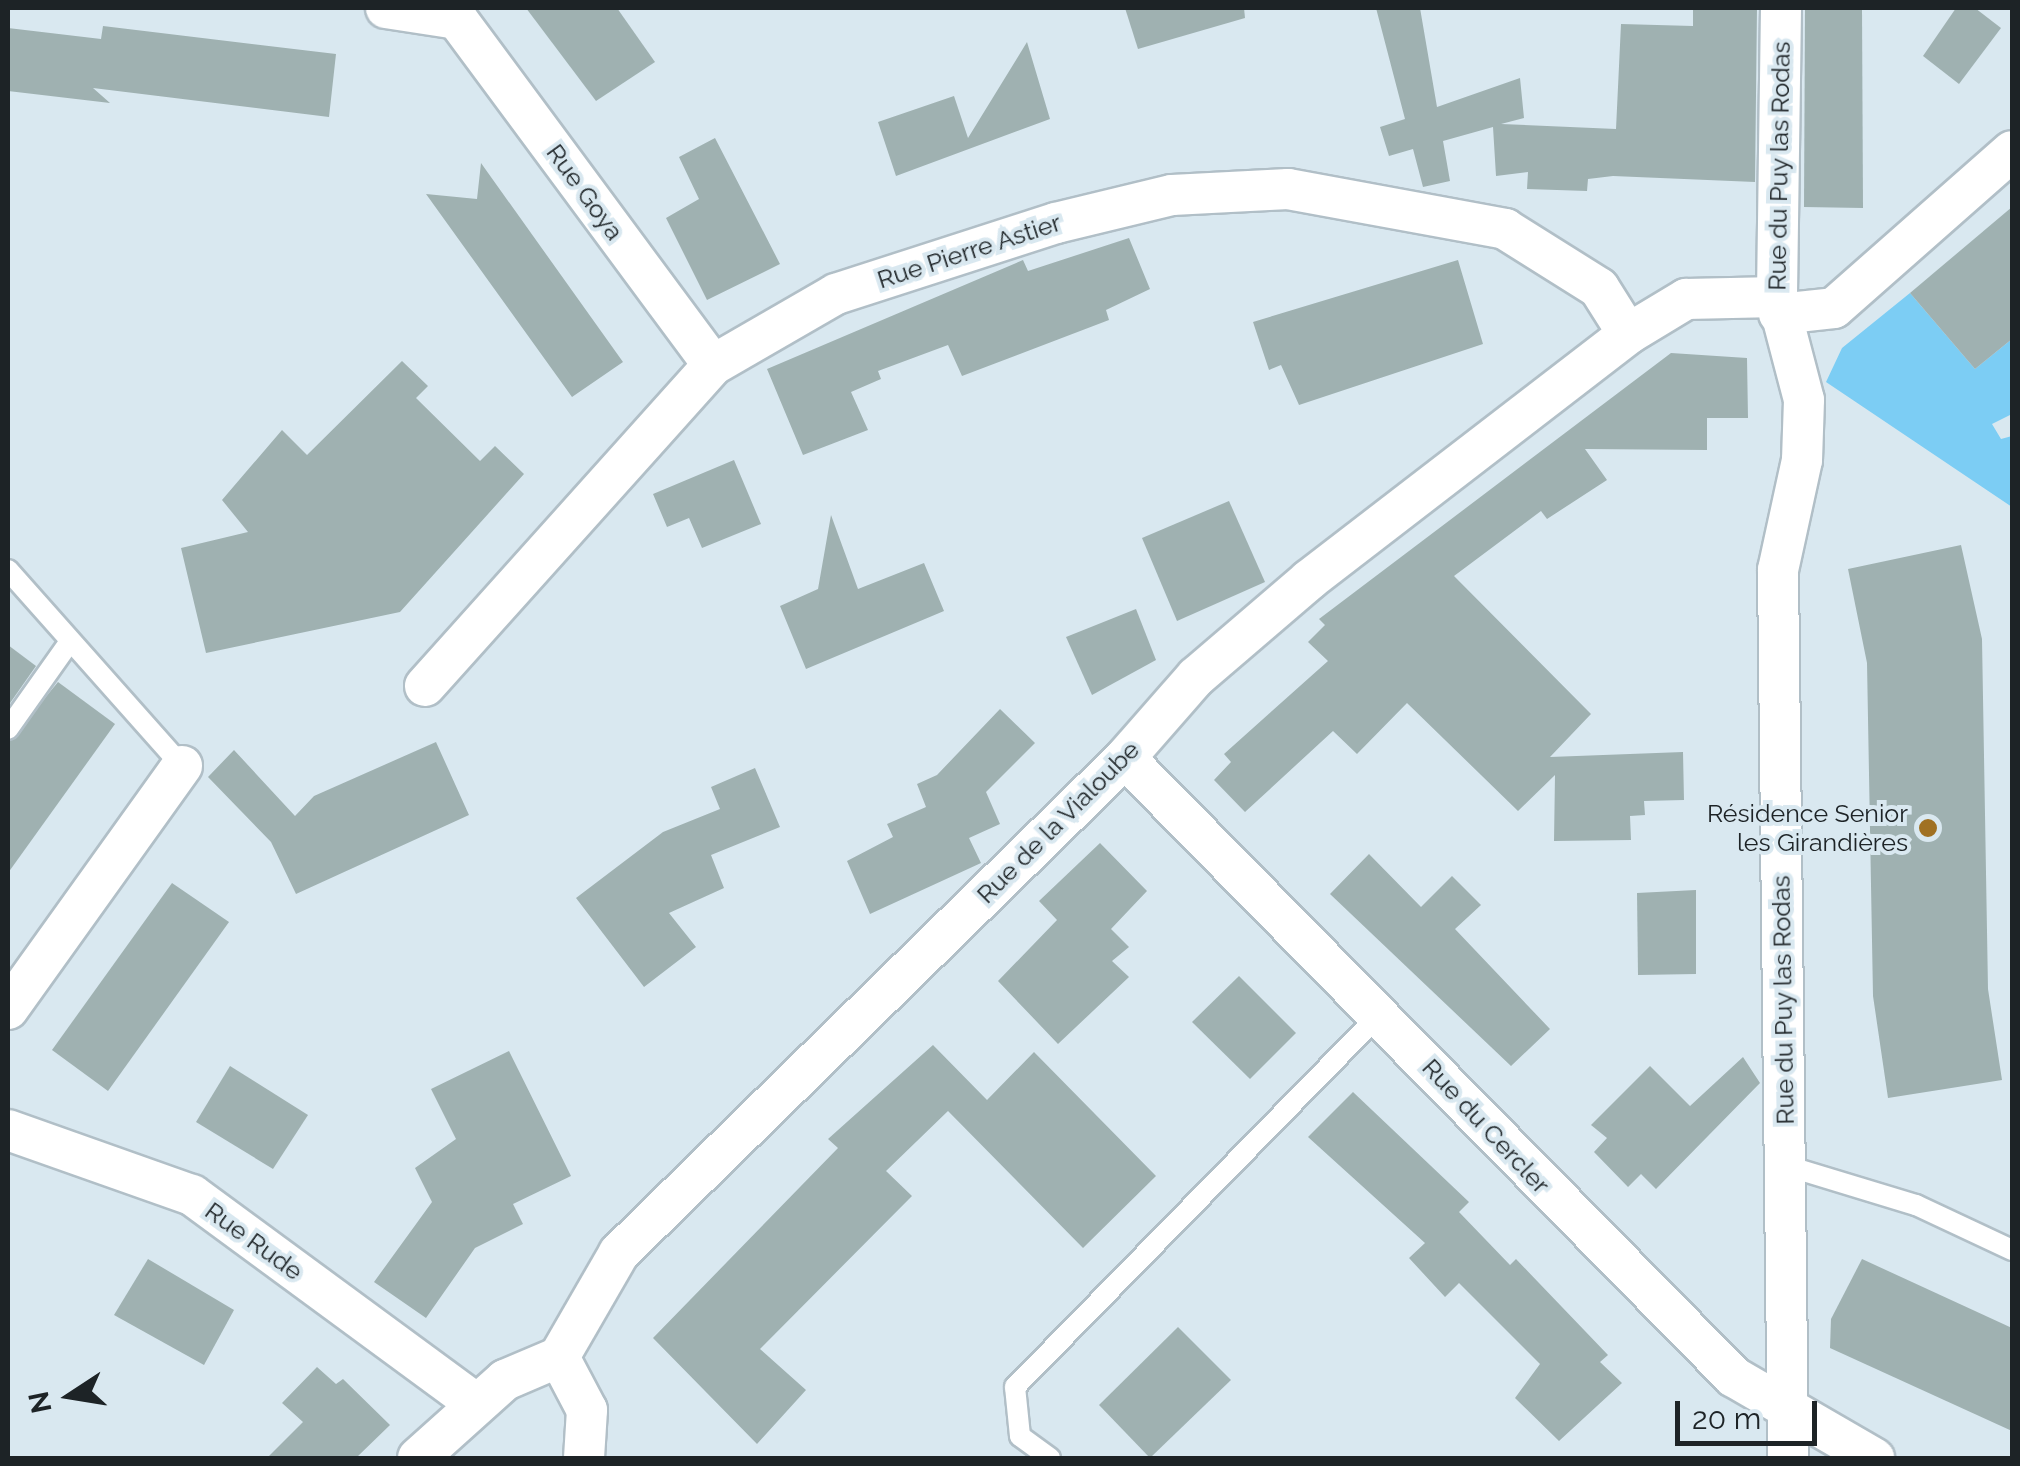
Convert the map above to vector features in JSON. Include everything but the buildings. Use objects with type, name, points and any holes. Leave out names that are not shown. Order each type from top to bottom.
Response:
[{"type":"street","name":"Rue Goya","points":[[386,8],[453,13],[713,365]]},
{"type":"street","name":"Rue du Puy las Rodas","points":[[1781,8],[1778,306],[1804,400],[1802,460],[1778,570],[1788,1458]]},
{"type":"street","name":"Rue de la Vialoube","points":[[559,1356],[620,1254],[1125,758],[1196,677],[1309,580],[1628,334],[1686,299],[1834,308],[2012,151]]},
{"type":"street","name":"Rue Pierre Astier","points":[[426,686],[713,365],[836,294],[1056,222],[1172,195],[1288,189],[1505,229],[1599,288],[1628,334]]},
{"type":"street","name":"Rue du Cercler","points":[[1125,758],[1382,1012],[1561,1208],[1734,1377],[1874,1458]]},
{"type":"street","points":[[8,1009],[182,766]]},
{"type":"street","name":"Rue Rude","points":[[8,1130],[192,1195],[474,1402]]},
{"type":"street","points":[[418,1458],[474,1402],[559,1356],[587,1410],[584,1458]]},
{"type":"lane","points":[[8,570],[182,766]]},
{"type":"lane","points":[[8,728],[69,643]]},
{"type":"lane","points":[[1050,1458],[1020,1436],[1015,1387],[1382,1012]]},
{"type":"lane","points":[[1784,1165],[1916,1205],[2012,1250]]},
{"type":"shaded area","points":[[1910,293],[1975,369],[2012,339],[2012,414],[1992,424],[2001,439],[2012,436],[2012,507],[1826,382],[1842,348]]},
{"type":"place","name":"Résidence Senior les Girandières","points":[[1928,828]]}]
